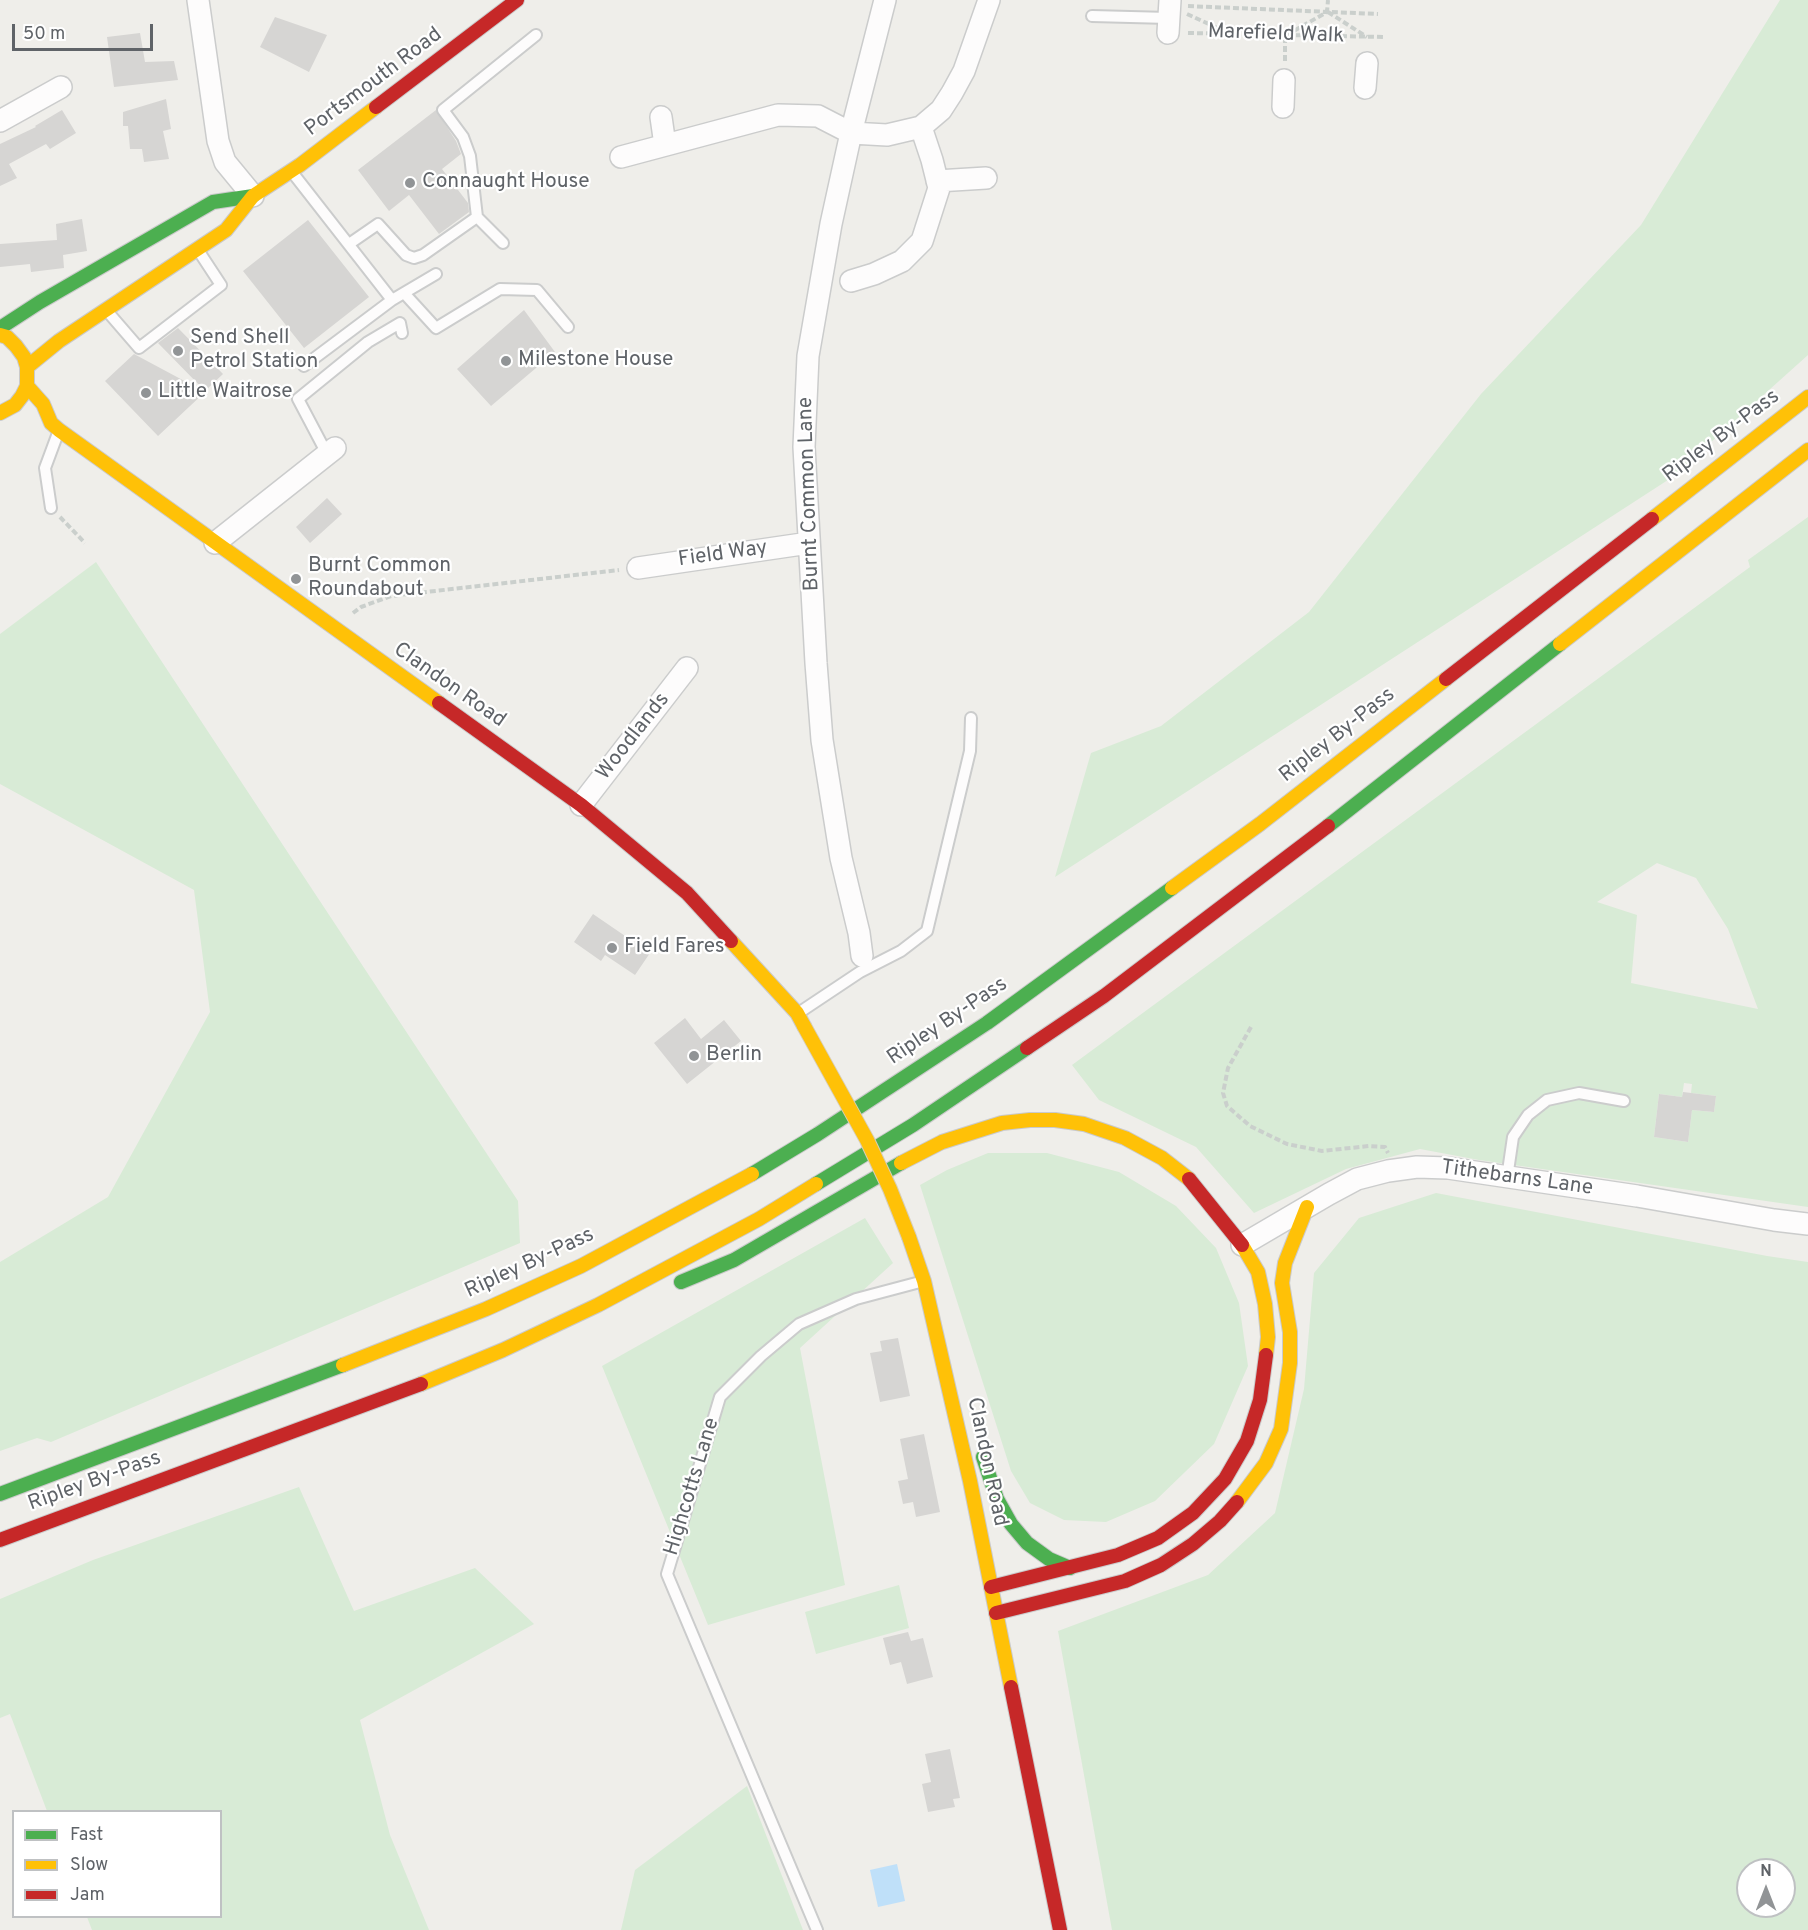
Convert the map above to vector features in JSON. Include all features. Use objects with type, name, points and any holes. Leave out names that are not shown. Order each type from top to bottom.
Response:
[{"type":"main road","name":"Portsmouth Road","points":[[27,367],[59,341],[226,230],[254,196],[291,172],[517,0]]},
{"type":"main road","name":"Portsmouth Road","points":[[0,328],[40,302],[213,202],[254,196]]},
{"type":"main road","points":[[0,335],[7,337],[16,346],[24,357],[27,367],[27,386],[22,396],[15,405],[1,413]]},
{"type":"main road","name":"Clandon Road","points":[[27,386],[43,404],[50,425],[581,805],[687,893],[801,1020],[867,1140],[891,1189],[924,1281],[948,1382],[991,1587],[1059,1930]]},
{"type":"main road","name":"Ripley By-Pass","points":[[0,1494],[251,1401],[486,1309],[581,1266],[740,1181],[818,1134],[987,1023],[1260,824],[1808,397]]},
{"type":"main road","points":[[1,413],[19,417]]},
{"type":"main road","name":"Ripley By-Pass","points":[[0,1540],[405,1391],[503,1350],[598,1305],[759,1219],[904,1131],[1104,996],[1306,842],[1808,450]]},
{"type":"main road","points":[[598,1305],[658,1289],[734,1260],[914,1155],[942,1142],[1002,1123],[1055,1120],[1084,1124],[1125,1138],[1162,1158],[1191,1181],[1242,1245],[1258,1272],[1265,1304],[1268,1337],[1260,1400],[1247,1441],[1225,1479],[1193,1514],[1158,1538],[1119,1555],[991,1587]]},
{"type":"main road","points":[[996,1613],[1125,1581],[1161,1565],[1193,1544],[1220,1521],[1244,1494],[1266,1463],[1281,1429],[1290,1362],[1290,1332],[1282,1283],[1285,1263],[1307,1206]]},
{"type":"main road","points":[[948,1382],[975,1439],[997,1499],[1011,1524],[1027,1543],[1049,1559],[1070,1569]]},
{"type":"street","points":[[198,0],[218,141],[225,162],[254,196]]},
{"type":"street","name":"Burnt Common Lane","points":[[861,964],[860,939],[841,858],[822,740],[804,447],[808,356],[831,224],[851,133],[885,0]]},
{"type":"street","points":[[621,157],[778,115],[818,116],[851,133],[887,135],[921,127],[941,110],[964,71],[989,0]]},
{"type":"street","points":[[1365,88],[1367,63]]},
{"type":"street","points":[[1283,107],[1284,80]]},
{"type":"street","points":[[0,121],[61,87]]},
{"type":"street","points":[[661,117],[665,146]]},
{"type":"street","points":[[851,281],[874,274],[902,261],[922,241],[939,188],[921,127]]},
{"type":"street","points":[[937,181],[986,178]]},
{"type":"street","points":[[215,543],[331,451]]},
{"type":"street","name":"Field Way","points":[[638,567],[809,543]]},
{"type":"street","name":"Woodlands","points":[[581,805],[687,668]]},
{"type":"street","name":"Tithebarns Lane","points":[[1242,1245],[1357,1179],[1418,1167],[1448,1168],[1808,1224]]},
{"type":"lane","points":[[1092,16],[1169,14]]},
{"type":"lane","points":[[503,243],[477,217],[470,156],[464,137],[443,110],[536,35]]},
{"type":"lane","points":[[291,172],[393,300]]},
{"type":"lane","points":[[349,244],[378,224],[406,255],[414,258],[423,255],[477,217]]},
{"type":"lane","points":[[106,310],[139,348],[221,285],[198,250]]},
{"type":"lane","points":[[304,366],[393,300],[436,274]]},
{"type":"lane","points":[[404,293],[436,328],[500,289],[537,290],[568,327]]},
{"type":"lane","points":[[331,451],[298,399],[368,342],[400,323],[402,333]]},
{"type":"lane","points":[[50,425],[45,468],[51,508]]},
{"type":"lane","points":[[801,1020],[861,964],[901,951],[927,931],[970,751],[970,718]]},
{"type":"lane","points":[[1507,1178],[1513,1137],[1528,1115],[1547,1100],[1579,1093],[1624,1101]]},
{"type":"lane","name":"Highcotts Lane","points":[[817,1930],[667,1574],[720,1397],[761,1356],[799,1324],[856,1299],[924,1281]]},
{"type":"path","points":[[1327,12],[1328,0]]},
{"type":"path","points":[[1284,80],[1285,36],[1327,12]]},
{"type":"path","points":[[1327,12],[1369,38]]},
{"type":"path","name":"Marefield Walk","points":[[1169,14],[1327,12],[1378,14]]},
{"type":"path","points":[[1169,14],[1229,33]]},
{"type":"path","name":"Marefield Walk","points":[[1169,14],[1229,33],[1385,37]]},
{"type":"path","points":[[51,508],[85,543]]},
{"type":"path","points":[[334,629],[361,607],[391,596],[638,567]]},
{"type":"path","points":[[1251,1027],[1228,1068],[1223,1093],[1227,1106],[1250,1126],[1287,1144],[1322,1152],[1369,1146],[1384,1147],[1391,1158],[1394,1171]]},
{"type":"green space","points":[[1780,0],[1808,0],[1808,355],[1671,478],[1055,877],[1091,753],[1161,726],[1309,612],[1481,394],[1641,225]]},
{"type":"green space","points":[[1808,517],[1808,1207],[1479,1160],[1420,1149],[1346,1169],[1254,1213],[1196,1147],[1099,1100],[1072,1065],[1750,567],[1748,560]],"holes":[[[1657,863],[1696,878],[1728,929],[1758,1009],[1631,983],[1637,915],[1597,902]],[[1684,1083],[1692,1084],[1691,1093],[1716,1096],[1714,1112],[1692,1110],[1688,1142],[1654,1137],[1659,1094],[1682,1097]]]},
{"type":"green space","points":[[96,562],[518,1201],[520,1243],[51,1442],[37,1438],[0,1451],[0,1262],[108,1197],[210,1012],[194,890],[0,784],[0,634]]},
{"type":"green space","points":[[988,1153],[1047,1153],[1119,1172],[1176,1206],[1216,1248],[1239,1303],[1248,1366],[1214,1444],[1155,1501],[1106,1522],[1064,1520],[1030,1503],[1011,1471],[920,1185],[947,1170]]},
{"type":"green space","points":[[1436,1193],[1808,1262],[1808,1930],[1112,1930],[1058,1631],[1208,1575],[1275,1513],[1304,1389],[1314,1273],[1359,1218]]},
{"type":"green space","points":[[865,1218],[893,1263],[800,1348],[845,1585],[708,1625],[602,1366]]},
{"type":"green space","points":[[299,1487],[354,1611],[475,1568],[534,1624],[360,1720],[390,1835],[429,1930],[92,1930],[87,1918],[222,1918],[222,1810],[47,1810],[10,1714],[0,1718],[0,1599],[93,1560]]},
{"type":"green space","points":[[899,1585],[909,1628],[816,1654],[805,1612]]},
{"type":"green space","points":[[747,1786],[803,1930],[621,1930],[635,1870]]},
{"type":"water","points":[[897,1864],[905,1901],[878,1907],[870,1870]]},
{"type":"building","points":[[275,17],[327,35],[309,72],[260,47]]},
{"type":"building","points":[[140,33],[145,62],[174,61],[178,80],[114,87],[107,37]]},
{"type":"building","points":[[166,99],[171,129],[163,131],[169,159],[144,162],[142,149],[130,149],[128,126],[123,126],[123,112]]},
{"type":"building","points":[[62,110],[76,133],[50,149],[46,144],[9,164],[17,178],[0,186],[0,144],[36,127]]},
{"type":"building","name":"Connaught House","points":[[436,110],[456,141],[461,154],[442,169],[468,203],[469,212],[439,234],[409,195],[389,211],[358,170]]},
{"type":"building","points":[[82,219],[87,251],[63,255],[64,268],[31,272],[30,264],[0,267],[0,244],[57,240],[56,224]]},
{"type":"building","points":[[308,220],[369,297],[304,348],[243,271]]},
{"type":"building","name":"Milestone House","points":[[524,310],[555,352],[491,406],[457,369]]},
{"type":"building","points":[[178,328],[223,374],[205,391],[158,343]]},
{"type":"building","points":[[134,354],[205,392],[158,436],[105,381]]},
{"type":"building","points":[[327,498],[342,514],[310,543],[296,527]]},
{"type":"building","name":"Field Fares","points":[[593,914],[650,953],[635,975],[605,955],[601,961],[574,942]]},
{"type":"building","name":"Berlin","points":[[685,1018],[701,1039],[724,1020],[741,1041],[687,1084],[654,1043]]},
{"type":"building","points":[[1683,1092],[1716,1096],[1714,1112],[1692,1110],[1688,1142],[1654,1137],[1659,1094],[1682,1097]]},
{"type":"building","points":[[898,1338],[910,1396],[880,1402],[870,1353],[882,1351],[880,1341]]},
{"type":"building","points":[[924,1434],[940,1512],[916,1517],[913,1502],[903,1504],[898,1481],[908,1479],[900,1439]]},
{"type":"building","points":[[908,1632],[911,1641],[923,1638],[933,1677],[907,1684],[901,1662],[890,1665],[883,1638]]},
{"type":"building","points":[[950,1749],[960,1798],[953,1799],[955,1807],[928,1812],[922,1784],[931,1782],[925,1754]]},
{"type":"traffic: fast","points":[[0,328],[40,302],[213,202],[253,196]]},
{"type":"traffic: fast","points":[[1328,826],[1560,644]]},
{"type":"traffic: fast","points":[[752,1174],[818,1134],[987,1023],[1172,888]]},
{"type":"traffic: fast","points":[[816,1184],[913,1125],[1027,1048]]},
{"type":"traffic: fast","points":[[681,1282],[734,1260],[901,1163]]},
{"type":"traffic: fast","points":[[0,1494],[343,1365]]},
{"type":"traffic: fast","points":[[983,1457],[997,1499],[1011,1524],[1027,1543],[1049,1559],[1070,1568]]},
{"type":"traffic: slow","points":[[27,367],[59,341],[226,230],[253,196],[300,165],[376,107]]},
{"type":"traffic: slow","points":[[0,335],[7,337],[16,346],[24,357],[27,367],[27,386],[22,396],[15,405],[0,413]]},
{"type":"traffic: slow","points":[[27,386],[43,404],[51,423],[59,430],[439,703]]},
{"type":"traffic: slow","points":[[1652,519],[1808,397]]},
{"type":"traffic: slow","points":[[1560,644],[1808,450]]},
{"type":"traffic: slow","points":[[1172,888],[1260,824],[1446,679]]},
{"type":"traffic: slow","points":[[731,941],[797,1013],[804,1026]]},
{"type":"traffic: slow","points":[[804,1026],[867,1140],[909,1237]]},
{"type":"traffic: slow","points":[[901,1163],[942,1142],[1002,1123],[1055,1120],[1084,1124],[1125,1138],[1162,1158],[1189,1179]]},
{"type":"traffic: slow","points":[[343,1365],[486,1309],[581,1266],[752,1174]]},
{"type":"traffic: slow","points":[[421,1384],[503,1350],[598,1305],[759,1219],[816,1184]]},
{"type":"traffic: slow","points":[[1237,1502],[1266,1463],[1281,1429],[1290,1363],[1290,1332],[1282,1283],[1285,1263],[1307,1207]]},
{"type":"traffic: slow","points":[[909,1237],[924,1281],[970,1481],[1011,1687]]},
{"type":"traffic: slow","points":[[1242,1245],[1258,1272],[1265,1304],[1268,1337],[1266,1355]]},
{"type":"traffic: jam","points":[[376,107],[517,0]]},
{"type":"traffic: jam","points":[[1446,679],[1652,519]]},
{"type":"traffic: jam","points":[[439,703],[581,805],[687,893],[731,941]]},
{"type":"traffic: jam","points":[[1027,1048],[1104,996],[1328,826]]},
{"type":"traffic: jam","points":[[1189,1179],[1242,1245]]},
{"type":"traffic: jam","points":[[991,1587],[1118,1555],[1158,1538],[1193,1513],[1225,1479],[1247,1441],[1260,1400],[1266,1355]]},
{"type":"traffic: jam","points":[[0,1540],[421,1384]]},
{"type":"traffic: jam","points":[[996,1613],[1125,1581],[1161,1565],[1193,1544],[1220,1521],[1237,1502]]},
{"type":"traffic: jam","points":[[1011,1687],[1060,1930]]},
{"type":"place","name":"Connaught House","points":[[410,183]]},
{"type":"place","name":"Send Shell Petrol Station","points":[[178,351]]},
{"type":"place","name":"Milestone House","points":[[506,361]]},
{"type":"place","name":"Little Waitrose","points":[[146,393]]},
{"type":"place","name":"Burnt Common Roundabout","points":[[296,579]]},
{"type":"place","name":"Field Fares","points":[[612,948]]},
{"type":"place","name":"Berlin","points":[[694,1056]]}]
